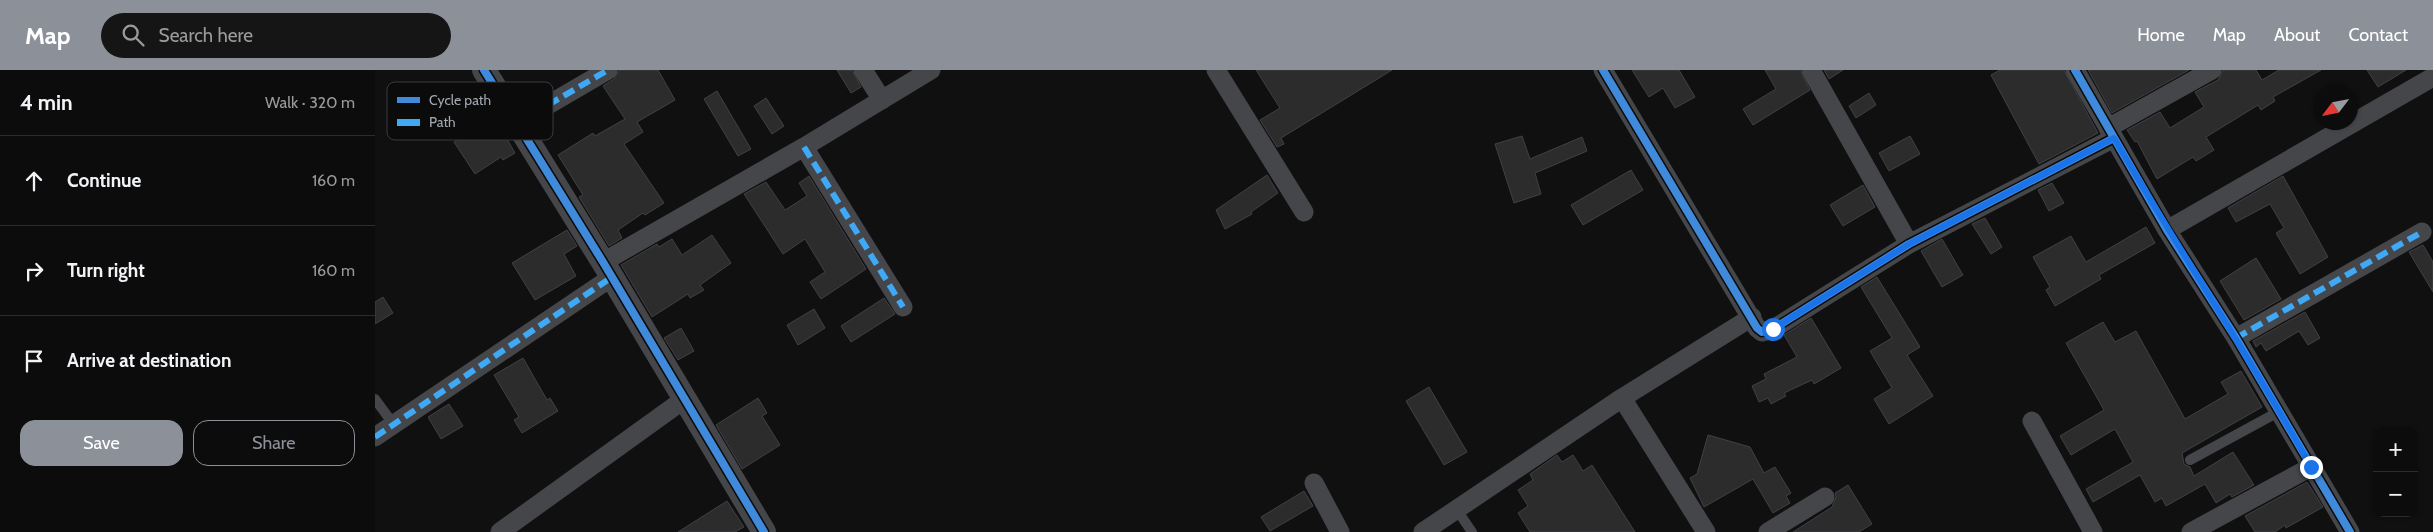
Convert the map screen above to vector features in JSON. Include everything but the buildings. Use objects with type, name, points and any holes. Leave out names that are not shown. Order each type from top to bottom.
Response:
[{"type":"street","points":[[484,70],[491,82]]},
{"type":"street","points":[[553,102],[608,70]]},
{"type":"street","points":[[863,70],[882,100]]},
{"type":"street","points":[[375,436],[394,425],[608,269],[931,70]]},
{"type":"street","points":[[1216,70],[1304,212]]},
{"type":"street","points":[[1603,70],[1762,332],[1773,329],[1909,244],[2111,133],[2212,70]]},
{"type":"street","points":[[1811,70],[1909,244]]},
{"type":"street","points":[[2075,70],[2167,230],[2236,338],[2350,532]]},
{"type":"street","points":[[2167,230],[2433,77]]},
{"type":"street","points":[[528,140],[686,398],[764,532]]},
{"type":"street","points":[[804,147],[903,307]]},
{"type":"street","points":[[2236,338],[2421,232]]},
{"type":"street","points":[[1423,532],[1622,398],[1752,317]]},
{"type":"street","points":[[500,532],[686,398]]},
{"type":"street","points":[[1622,398],[1706,532]]},
{"type":"street","points":[[2032,420],[2093,532]]},
{"type":"street","points":[[2191,532],[2311,467]]},
{"type":"street","points":[[1315,484],[1340,532]]},
{"type":"street","points":[[1768,532],[1825,497]]},
{"type":"lane","points":[[375,399],[394,425]]},
{"type":"lane","points":[[2190,460],[2280,411]]},
{"type":"lane","points":[[1457,510],[1472,532]]},
{"type":"marked path","points":[[553,102],[608,70]]},
{"type":"marked path","points":[[804,147],[903,307]]},
{"type":"marked path","points":[[2236,338],[2422,232]]},
{"type":"marked path","points":[[375,437],[612,277]]},
{"type":"cycle path","points":[[484,70],[491,82]]},
{"type":"cycle path","points":[[1603,70],[1757,328],[1762,332],[1773,329],[1909,244],[2114,138]]},
{"type":"cycle path","points":[[2075,70],[2167,230],[2236,338],[2350,532]]},
{"type":"cycle path","points":[[527,140],[603,262],[764,532]]},
{"type":"route","points":[[1773,329],[1909,244],[2114,138],[2167,230],[2280,411],[2311,467]]}]
